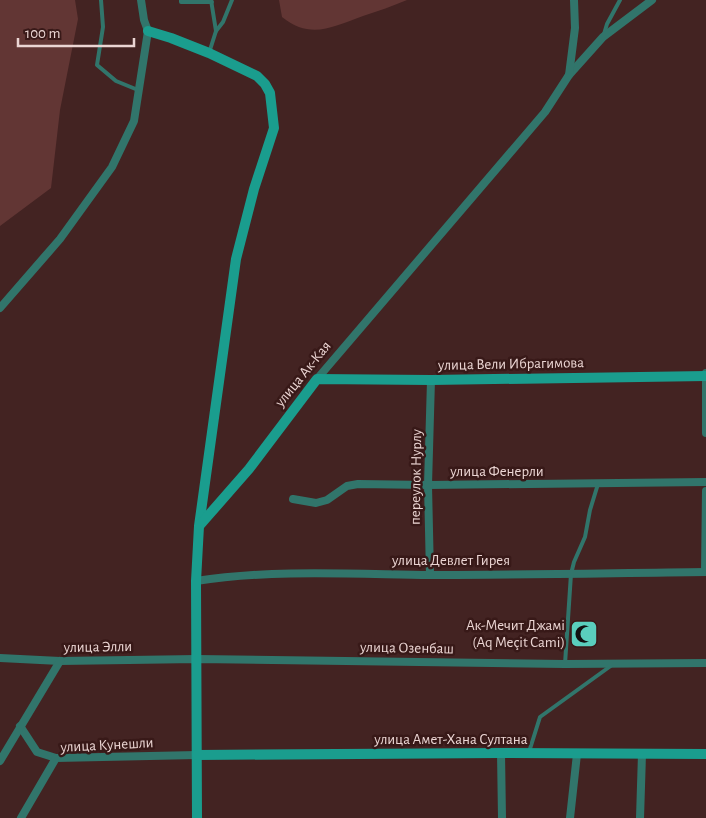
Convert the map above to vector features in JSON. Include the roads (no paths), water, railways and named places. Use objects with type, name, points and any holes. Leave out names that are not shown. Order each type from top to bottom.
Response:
[{"type":"street","points":[[0,308],[60,239],[112,167],[134,121],[148,31],[141,0]]},
{"type":"street","name":"улица Ак-Кая","points":[[200,526],[249,469],[317,379],[544,112],[570,75],[575,28],[574,0]]},
{"type":"street","points":[[570,75],[603,37],[652,0]]},
{"type":"street","points":[[148,31],[209,53],[257,76],[270,93],[274,128],[254,189],[236,259],[200,526],[196,581],[197,818]]},
{"type":"street","points":[[706,375],[706,433]]},
{"type":"street","name":"улица Вели Ибрагимова","points":[[317,379],[431,380],[706,375]]},
{"type":"street","name":"переулок Нурлу","points":[[430,575],[428,485],[431,380]]},
{"type":"street","name":"улица Фенерли","points":[[293,499],[316,503],[327,500],[346,486],[358,484],[706,482]]},
{"type":"street","points":[[706,491],[706,572]]},
{"type":"street","name":"улица Девлет Гирея","points":[[196,581],[234,575],[311,572],[430,575],[706,572]]},
{"type":"street","name":"улица Элли","points":[[0,658],[60,661],[197,659]]},
{"type":"street","name":"улица Озенбаш","points":[[197,659],[565,664],[706,663]]},
{"type":"street","points":[[0,760],[60,661]]},
{"type":"street","points":[[20,726],[36,752],[56,758]]},
{"type":"street","points":[[501,753],[502,818]]},
{"type":"street","points":[[570,818],[577,754]]},
{"type":"street","points":[[640,818],[642,754]]},
{"type":"street","name":"улица Амет-Хана Султана","points":[[196,755],[706,754]]},
{"type":"street","name":"улица Кунешли","points":[[21,818],[56,758],[196,755]]},
{"type":"lane","points":[[101,0],[103,27],[97,65],[116,81],[140,91]]},
{"type":"lane","points":[[181,0],[181,2],[212,1],[216,31]]},
{"type":"lane","points":[[209,53],[216,31],[223,22],[232,0]]},
{"type":"lane","points":[[603,37],[607,24],[620,0]]},
{"type":"lane","points":[[565,664],[571,574],[585,537],[590,510],[598,484]]},
{"type":"lane","points":[[528,754],[540,717],[614,664]]},
{"type":"place","name":"Ак-Мечит Джамі (Aq Meçit Cami)","points":[[584,634]]}]
